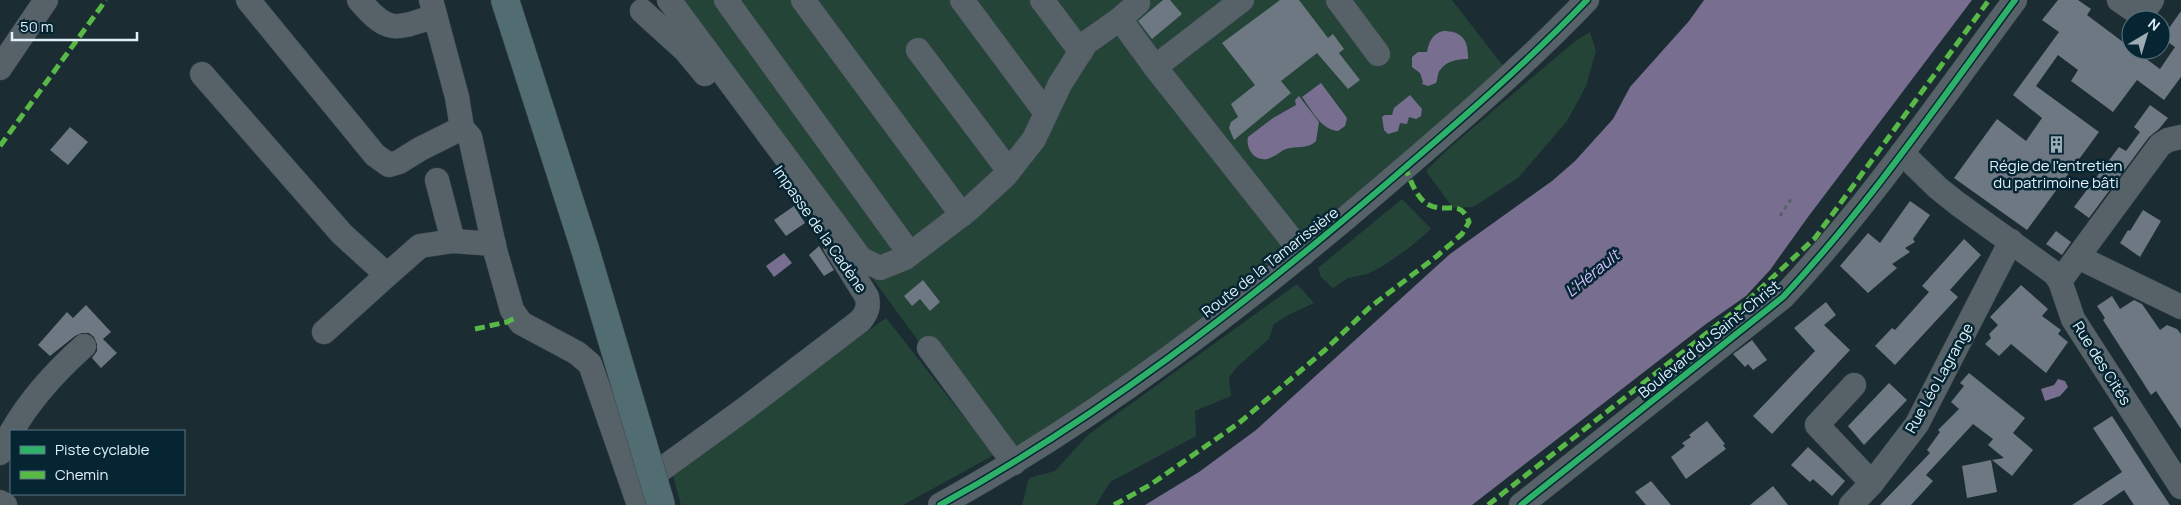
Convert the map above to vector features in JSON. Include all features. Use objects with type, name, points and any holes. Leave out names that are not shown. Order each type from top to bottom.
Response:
[{"type":"highway","points":[[508,6],[586,249],[661,505]]},
{"type":"street","points":[[0,68],[46,0]]},
{"type":"street","points":[[248,0],[375,155],[389,165],[399,162],[462,128]]},
{"type":"street","points":[[359,0],[376,20],[398,28],[433,8],[458,97],[462,128],[470,137],[494,244],[512,310],[521,323],[577,353],[590,364],[640,505]]},
{"type":"street","points":[[669,0],[861,259],[880,268],[910,254],[962,215],[1009,171],[1034,139],[1060,84],[1086,44],[1120,19],[1139,1]]},
{"type":"street","points":[[726,0],[910,254]]},
{"type":"street","points":[[803,0],[962,215]]},
{"type":"street","points":[[962,0],[1046,114]]},
{"type":"street","points":[[1042,0],[1081,52]]},
{"type":"street","points":[[1155,67],[1242,0]]},
{"type":"street","points":[[1338,0],[1378,54]]},
{"type":"street","name":"Route de la Tamarissière","points":[[940,505],[1014,463],[1072,426],[1303,254],[1501,83],[1586,0]]},
{"type":"street","name":"Boulevard du Saint-Christ","points":[[1521,505],[1783,297],[1827,250],[1892,169],[2015,0]]},
{"type":"street","points":[[2119,0],[2141,15],[2152,0]]},
{"type":"street","name":"Impasse de la Cadène","points":[[640,505],[642,491],[655,474],[746,408],[860,321],[866,314],[869,305],[867,297],[841,254],[741,119],[685,50],[642,11]]},
{"type":"street","points":[[1120,19],[1155,67],[1303,254]]},
{"type":"street","points":[[918,50],[1009,171]]},
{"type":"street","points":[[202,74],[342,234],[387,275]]},
{"type":"street","points":[[2060,281],[2160,145],[2168,140],[2181,137]]},
{"type":"street","name":"Rue des Cités","points":[[1902,153],[1938,188],[2047,266],[2060,281],[2073,320],[2181,487]]},
{"type":"street","points":[[437,180],[453,241]]},
{"type":"street","points":[[324,332],[420,246],[453,241],[494,244]]},
{"type":"street","name":"Rue Léo Lagrange","points":[[1851,505],[1872,483],[1918,424],[2011,241]]},
{"type":"street","points":[[2078,256],[2181,307]]},
{"type":"street","points":[[13,430],[25,408],[66,362],[84,346]]},
{"type":"street","points":[[929,348],[1014,463]]},
{"type":"street","points":[[1854,385],[1816,425],[1872,483]]},
{"type":"street","points":[[0,453],[10,436]]},
{"type":"street","points":[[0,502],[5,505]]},
{"type":"path","points":[[1780,216],[1793,196]]},
{"type":"green space","points":[[668,0],[1452,0],[1507,71],[1291,260],[1005,459]]},
{"type":"green space","points":[[1590,32],[1596,51],[1586,86],[1567,121],[1518,178],[1473,207],[1453,208],[1426,171],[1447,150],[1574,42]]},
{"type":"green space","points":[[1402,199],[1431,229],[1383,266],[1367,274],[1348,278],[1333,288],[1321,277],[1318,268]]},
{"type":"green space","points":[[1297,284],[1314,303],[1274,324],[1269,339],[1237,367],[1229,377],[1231,396],[1195,411],[1196,436],[1110,482],[1096,505],[1022,505],[1029,478],[1055,471],[1089,434]]},
{"type":"green space","points":[[886,318],[994,455],[903,505],[681,505],[672,472]]},
{"type":"water","name":"L'Hérault","points":[[1704,0],[1972,0],[1770,270],[1746,296],[1706,324],[1472,505],[1145,505],[1199,472],[1256,430],[1450,254],[1552,181],[1575,161],[1613,119],[1630,87],[1689,21]]},
{"type":"water","points":[[1443,31],[1459,34],[1462,37],[1467,45],[1468,59],[1456,60],[1443,67],[1438,73],[1436,83],[1428,86],[1422,84],[1420,73],[1412,67],[1412,57],[1418,52],[1427,52],[1432,39],[1436,34]]},
{"type":"water","points":[[1321,83],[1347,118],[1345,126],[1338,131],[1332,130],[1322,123],[1302,97]]},
{"type":"water","points":[[1410,95],[1422,109],[1421,116],[1416,119],[1409,117],[1407,124],[1400,123],[1398,131],[1388,134],[1384,130],[1382,117],[1392,115],[1394,108]]},
{"type":"water","points":[[1299,96],[1319,122],[1316,141],[1306,146],[1286,149],[1267,159],[1257,158],[1251,152],[1248,137],[1273,118],[1296,105],[1295,100]]},
{"type":"water","points":[[784,253],[792,263],[774,277],[766,266]]},
{"type":"water","points":[[2058,379],[2065,381],[2068,387],[2060,396],[2045,401],[2041,389],[2054,385]]},
{"type":"building","points":[[1163,0],[1170,0],[1182,14],[1152,39],[1138,21]]},
{"type":"building","points":[[1280,0],[1299,0],[1328,38],[1333,34],[1344,49],[1339,53],[1360,80],[1348,89],[1317,53],[1281,81],[1291,93],[1234,140],[1229,128],[1231,122],[1238,117],[1231,104],[1255,85],[1222,43]]},
{"type":"building","points":[[2058,0],[2078,0],[2091,9],[2087,15],[2121,40],[2121,60],[2148,60],[2160,69],[2166,60],[2171,60],[2171,53],[2175,47],[2171,44],[2171,25],[2181,11],[2181,77],[2164,100],[2137,80],[2113,112],[2071,81],[2078,70],[2058,55],[2036,86],[2099,132],[2027,230],[1954,178],[1997,119],[2026,141],[2042,118],[2013,95],[2059,32],[2042,20]]},
{"type":"building","points":[[2150,105],[2168,118],[2149,137],[2089,218],[2074,207],[2119,147],[2126,151],[2140,132],[2134,127]]},
{"type":"building","points":[[70,127],[88,142],[68,165],[50,150]]},
{"type":"building","points":[[1910,201],[1930,215],[1913,239],[1915,242],[1905,248],[1910,252],[1892,264],[1897,268],[1868,293],[1840,266],[1868,233],[1880,243]]},
{"type":"building","points":[[794,206],[805,223],[786,236],[774,220]]},
{"type":"building","points":[[2143,210],[2161,221],[2140,257],[2120,243]]},
{"type":"building","points":[[2056,231],[2071,242],[2062,255],[2046,244]]},
{"type":"building","points":[[1964,239],[1981,255],[1950,290],[1958,297],[1895,365],[1875,346],[1892,328],[1895,330],[1929,292],[1922,286]]},
{"type":"building","points":[[819,246],[834,270],[824,276],[809,255]]},
{"type":"building","points":[[923,280],[940,302],[930,311],[920,299],[912,306],[904,296]]},
{"type":"building","points":[[2021,285],[2048,309],[2042,316],[2061,330],[2058,334],[2068,342],[2046,373],[2011,344],[1999,356],[1985,344],[1991,338],[1989,334],[1998,325],[1990,317]]},
{"type":"building","points":[[2112,296],[2120,309],[2134,300],[2142,304],[2160,330],[2167,325],[2177,329],[2181,334],[2181,429],[2156,391],[2151,395],[2103,320],[2105,318],[2097,306]]},
{"type":"building","points":[[1826,302],[1836,315],[1824,325],[1850,350],[1772,434],[1753,416],[1815,351],[1794,328]]},
{"type":"building","points":[[86,305],[111,332],[103,339],[117,353],[101,368],[92,358],[97,351],[97,344],[94,337],[89,333],[75,336],[50,356],[38,345],[67,312],[73,318]]},
{"type":"building","points":[[1752,340],[1767,360],[1753,370],[1748,364],[1745,367],[1733,354]]},
{"type":"building","points":[[1969,373],[2025,418],[2013,433],[2033,450],[2012,476],[1992,460],[2004,458],[1988,445],[1993,439],[1973,424],[1926,475],[1933,481],[1911,505],[1880,505],[1930,453],[1927,450],[1940,432],[1938,430],[1959,409],[1951,402],[1964,386],[1960,383]]},
{"type":"building","points":[[1889,383],[1907,400],[1864,445],[1848,426]]},
{"type":"building","points":[[2112,416],[2170,505],[2134,505],[2124,490],[2102,505],[2072,505],[2122,472],[2093,428]]},
{"type":"building","points":[[1707,421],[1725,444],[1723,445],[1726,449],[1686,479],[1671,457],[1685,446],[1682,443],[1691,437],[1689,435]]},
{"type":"building","points":[[1808,447],[1845,481],[1832,496],[1813,479],[1810,482],[1791,465]]},
{"type":"building","points":[[1991,460],[1997,492],[1967,498],[1962,466]]},
{"type":"building","points":[[1651,481],[1671,505],[1646,505],[1635,492]]},
{"type":"building","points":[[1773,486],[1788,505],[1750,505]]},
{"type":"marked path","points":[[0,146],[106,0]]},
{"type":"marked path","points":[[1488,505],[1744,304],[1815,238],[1989,0]]},
{"type":"marked path","points":[[1114,505],[1150,485],[1239,423],[1325,350],[1369,308],[1437,256],[1462,234],[1469,222],[1462,210],[1429,205],[1421,199],[1407,172]]},
{"type":"marked path","points":[[475,329],[507,322],[517,317]]},
{"type":"cycle path","points":[[940,505],[1056,436],[1167,359],[1222,318],[1327,234],[1485,98],[1587,0]]},
{"type":"cycle path","points":[[1521,505],[1783,297],[1815,262],[1874,189],[2015,0]]},
{"type":"place","name":"Régie de l’entretien du patrimoine bâti","points":[[2056,144]]}]
